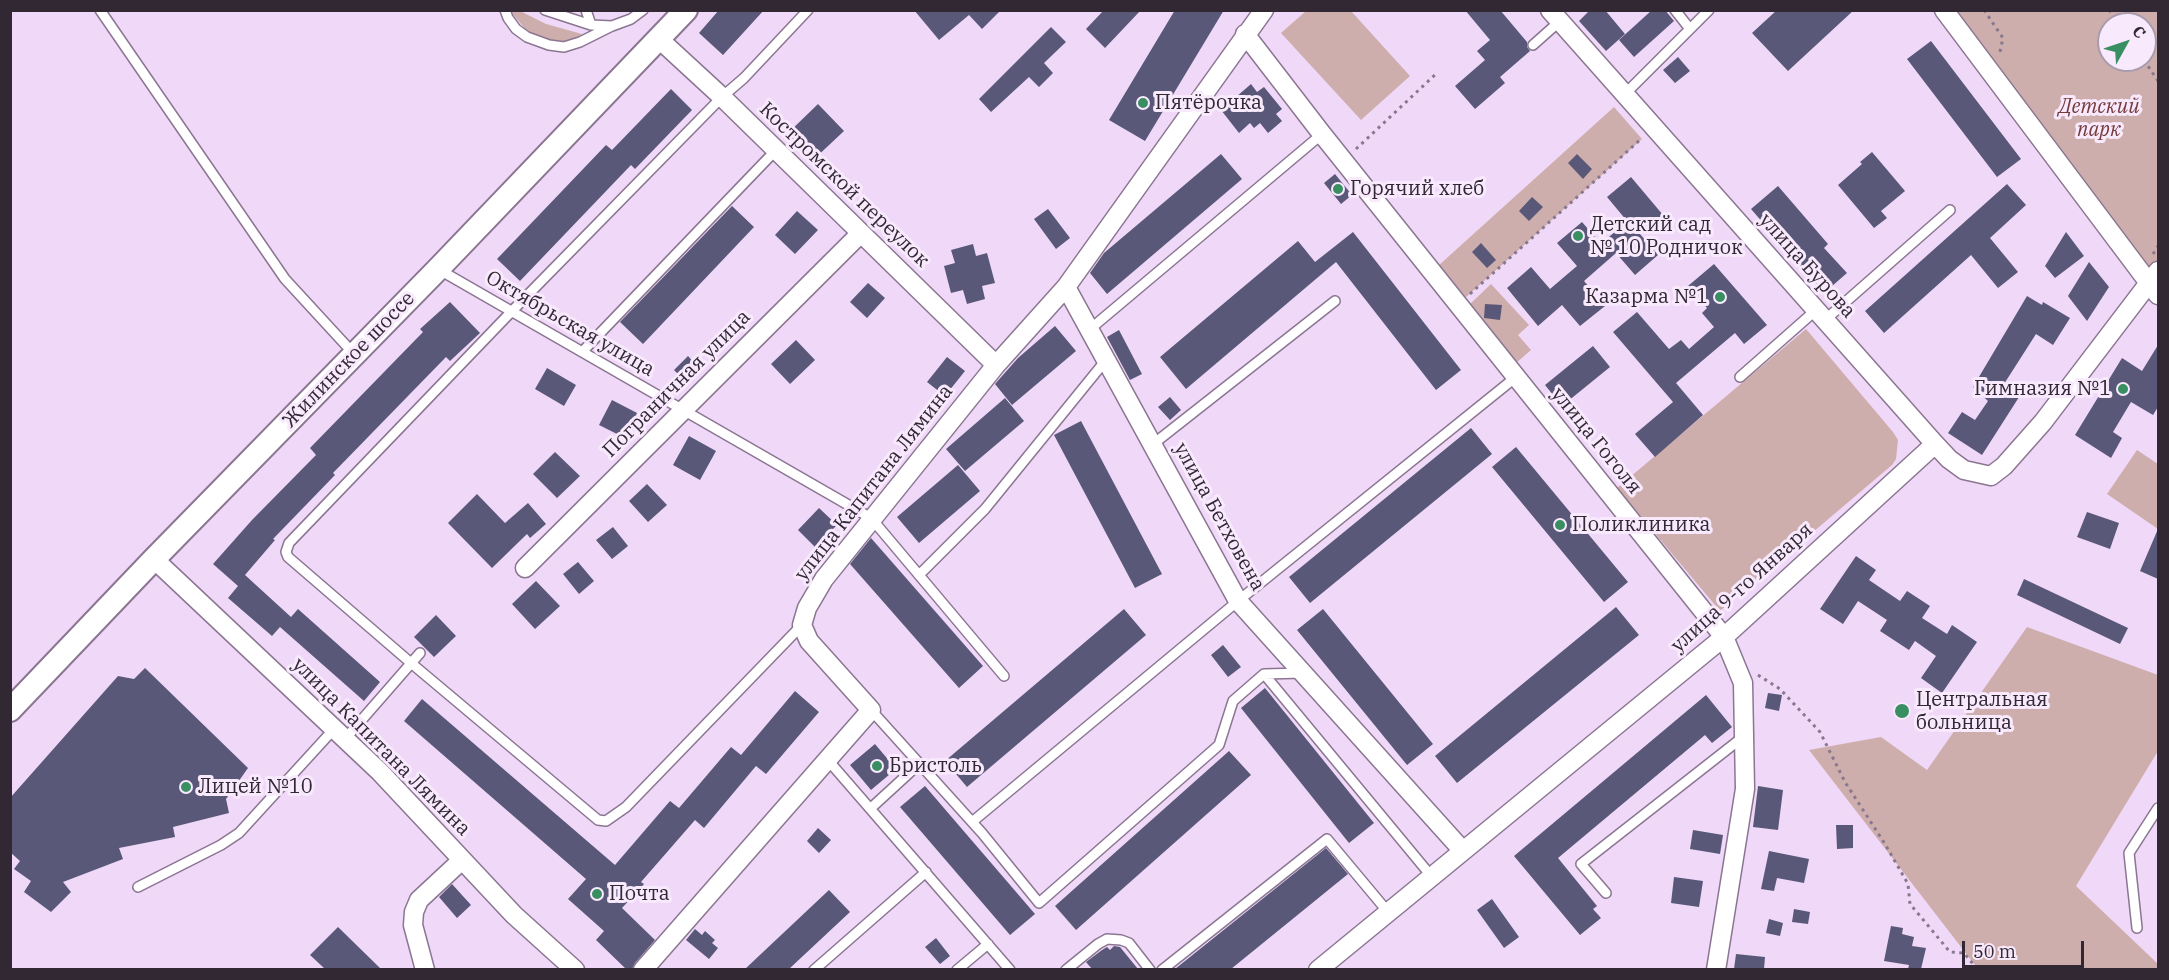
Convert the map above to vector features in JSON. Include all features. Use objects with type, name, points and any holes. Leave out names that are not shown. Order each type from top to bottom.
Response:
[{"type":"street","name":"Жилинское шоссе","points":[[10,710],[686,10]]},
{"type":"street","name":"улица Капитана Лямина","points":[[802,625],[807,608],[824,579],[996,365],[1066,287],[1264,10]]},
{"type":"street","points":[[1935,444],[1964,470],[1991,476],[2004,466],[2043,422],[2156,283],[1944,10]]},
{"type":"street","name":"улица Бурова","points":[[1555,16],[1935,444]]},
{"type":"street","name":"улица Гоголя","points":[[1245,34],[1322,134],[1724,638],[1743,683],[1745,789],[1716,969]]},
{"type":"street","name":"Костромской переулок","points":[[659,39],[722,97],[996,365]]},
{"type":"street","name":"Пограничная улица","points":[[525,568],[861,233]]},
{"type":"street","name":"улица Бетховена","points":[[1066,287],[1238,601],[1463,851]]},
{"type":"street","name":"улица 9-го Января","points":[[1318,969],[1724,638],[1935,444]]},
{"type":"street","name":"улица Капитана Лямина","points":[[154,559],[380,772],[514,915],[575,969]]},
{"type":"street","points":[[643,969],[871,710],[809,641],[802,625]]},
{"type":"street","points":[[425,969],[414,925],[414,912],[419,900],[462,860]]},
{"type":"lane","points":[[100,10],[285,279],[354,354]]},
{"type":"lane","points":[[505,10],[516,29],[527,37],[549,45],[564,47],[631,19],[643,10]]},
{"type":"lane","points":[[545,10],[591,25],[612,26]]},
{"type":"lane","points":[[586,10],[591,25]]},
{"type":"lane","points":[[802,625],[626,807],[606,821],[598,820],[411,663],[288,557],[286,552],[289,543],[512,311],[722,97],[744,78],[808,10]]},
{"type":"lane","points":[[1675,10],[1690,29]]},
{"type":"lane","points":[[1624,95],[1709,10]]},
{"type":"lane","points":[[1533,45],[1555,16]]},
{"type":"lane","points":[[1089,330],[1322,134]]},
{"type":"lane","points":[[582,352],[776,150]]},
{"type":"lane","points":[[1740,377],[1821,315],[1950,210]]},
{"type":"lane","name":"Октябрьская улица","points":[[438,268],[682,411],[871,518],[1004,676]]},
{"type":"lane","points":[[1152,445],[1335,301]]},
{"type":"lane","points":[[920,574],[985,509],[1106,360]]},
{"type":"lane","points":[[972,822],[1238,601],[1516,377]]},
{"type":"lane","points":[[138,887],[221,845],[238,833],[420,653]]},
{"type":"lane","points":[[871,710],[972,822],[1039,903],[1219,745],[1233,701],[1264,674],[1303,673]]},
{"type":"lane","points":[[1264,674],[1432,877]]},
{"type":"lane","points":[[1606,893],[1581,864],[1744,736]]},
{"type":"lane","points":[[828,759],[1010,969]]},
{"type":"lane","points":[[870,808],[919,764]]},
{"type":"lane","points":[[2137,928],[2129,853],[2158,808]]},
{"type":"lane","points":[[1162,969],[1327,839],[1388,912]]},
{"type":"lane","points":[[814,969],[926,872]]},
{"type":"lane","points":[[1066,969],[1107,939],[1129,943],[1150,969]]},
{"type":"lane","points":[[957,969],[988,944]]},
{"type":"path","points":[[1343,160],[1438,72]]},
{"type":"path","points":[[1467,297],[1654,128]]},
{"type":"path","points":[[1734,661],[1780,689],[1820,732],[1845,782],[1908,884],[1910,904],[1950,952],[1964,953],[1978,969]]},
{"type":"green space","points":[[510,11],[520,11],[546,24],[582,34],[562,42],[550,41],[527,31]]},
{"type":"green space","points":[[1306,11],[1351,11],[1410,76],[1361,120],[1281,33]]},
{"type":"green space","name":"Детский парк","points":[[1944,11],[2158,11],[2158,295]]},
{"type":"green space","points":[[1614,107],[1642,139],[1464,299],[1438,266]]},
{"type":"green space","points":[[1491,284],[1529,325],[1518,335],[1531,350],[1515,364],[1469,305]]},
{"type":"green space","points":[[1806,329],[1893,432],[1898,440],[1896,459],[1892,465],[1720,611],[1617,488]]},
{"type":"green space","points":[[2137,450],[2158,464],[2158,529],[2107,494]]},
{"type":"green space","points":[[2027,627],[2158,675],[2158,751],[2076,886],[2158,964],[2158,969],[1978,969],[1809,750],[1881,737],[1927,770]]},
{"type":"building","points":[[719,10],[764,10],[723,55],[699,33]]},
{"type":"building","points":[[914,10],[1001,10],[982,29],[969,15],[939,40]]},
{"type":"building","points":[[1104,10],[1141,10],[1105,48],[1086,29]]},
{"type":"building","points":[[1175,10],[1224,10],[1145,141],[1109,120]]},
{"type":"building","points":[[1465,10],[1500,10],[1527,42],[1530,51],[1500,77],[1505,83],[1475,109],[1455,86],[1485,60],[1477,51],[1490,40]]},
{"type":"building","points":[[1590,10],[1605,10],[1625,34],[1606,51],[1579,21]]},
{"type":"building","points":[[1652,10],[1665,10],[1674,21],[1634,57],[1619,40]]},
{"type":"building","points":[[1777,10],[1854,10],[1788,71],[1752,33]]},
{"type":"building","points":[[1051,27],[1066,42],[1044,63],[1053,73],[1039,87],[1029,77],[991,112],[979,99]]},
{"type":"building","points":[[1931,41],[2021,159],[1997,177],[1907,59]]},
{"type":"building","points":[[1678,57],[1690,71],[1675,83],[1663,70]]},
{"type":"building","points":[[1251,84],[1257,92],[1264,87],[1282,109],[1276,114],[1282,121],[1268,133],[1260,123],[1254,128],[1250,123],[1239,133],[1221,110]]},
{"type":"building","points":[[671,89],[692,110],[635,169],[631,165],[520,281],[497,259],[606,145],[612,150]]},
{"type":"building","points":[[818,104],[844,131],[811,162],[785,136]]},
{"type":"building","points":[[1872,152],[1905,191],[1881,211],[1887,218],[1874,228],[1838,185]]},
{"type":"building","points":[[1221,154],[1242,179],[1107,294],[1090,273],[1104,253]]},
{"type":"building","points":[[1577,154],[1592,169],[1583,179],[1568,163]]},
{"type":"building","name":"Горячий хлеб","points":[[1335,174],[1352,195],[1341,204],[1324,183]]},
{"type":"building","points":[[1631,177],[1663,215],[1640,234],[1658,255],[1635,275],[1616,253],[1584,281],[1605,306],[1580,326],[1562,305],[1538,326],[1507,288],[1531,267],[1550,289],[1577,266],[1557,243],[1582,222],[1601,244],[1627,221],[1607,197]]},
{"type":"building","points":[[2007,184],[2026,205],[1990,238],[2018,272],[1998,288],[1971,255],[1884,333],[1865,311]]},
{"type":"building","points":[[1778,186],[1828,244],[1824,248],[1847,273],[1824,293],[1751,209]]},
{"type":"building","points":[[1532,197],[1543,207],[1529,221],[1519,211]]},
{"type":"building","points":[[732,206],[754,227],[643,344],[620,322]]},
{"type":"building","points":[[1048,209],[1070,238],[1056,249],[1034,219]]},
{"type":"building","points":[[797,211],[818,230],[795,254],[775,235]]},
{"type":"building","points":[[1353,232],[1461,370],[1436,390],[1336,262],[1186,389],[1160,357],[1298,241],[1315,262]]},
{"type":"building","points":[[2066,232],[2084,256],[2055,278],[2045,266]]},
{"type":"building","points":[[1481,243],[1496,260],[1487,268],[1472,252]]},
{"type":"building","points":[[973,244],[976,256],[987,253],[995,283],[982,286],[985,299],[967,304],[963,290],[951,293],[944,266],[955,263],[951,250]]},
{"type":"building","points":[[2089,262],[2109,287],[2087,321],[2068,296]]},
{"type":"building","points":[[1714,264],[1767,325],[1744,344],[1735,333],[1676,383],[1703,415],[1655,457],[1635,434],[1673,402],[1613,332],[1637,312],[1669,349],[1681,340],[1689,349],[1714,327],[1702,313],[1707,308],[1688,286]]},
{"type":"building","points":[[868,283],[885,298],[867,318],[850,302]]},
{"type":"building","points":[[2027,296],[2042,305],[2043,302],[2070,318],[2053,345],[2036,334],[2004,384],[2021,394],[1982,455],[1948,433],[1962,412],[1975,420],[1988,401],[1973,387]]},
{"type":"building","points":[[450,302],[480,333],[450,361],[446,357],[333,473],[335,475],[273,539],[275,540],[245,575],[291,617],[298,609],[380,682],[364,701],[280,627],[272,636],[228,598],[238,586],[213,564],[252,520],[316,455],[310,448],[423,332],[420,329]]},
{"type":"building","points":[[1485,304],[1502,305],[1500,320],[1484,318]]},
{"type":"building","points":[[1055,326],[1076,351],[1012,405],[995,384],[1018,358]]},
{"type":"building","points":[[1119,330],[1142,374],[1130,380],[1107,337]]},
{"type":"building","points":[[796,340],[815,360],[790,384],[771,364]]},
{"type":"building","points":[[2158,345],[2158,407],[2153,415],[2131,402],[2113,432],[2122,438],[2111,458],[2075,435],[2122,358],[2142,371]]},
{"type":"building","points":[[1593,346],[1610,367],[1562,406],[1545,385]]},
{"type":"building","points":[[688,356],[699,368],[685,381],[674,370]]},
{"type":"building","points":[[947,357],[965,371],[945,396],[927,382]]},
{"type":"building","points":[[547,368],[576,385],[564,406],[535,389]]},
{"type":"building","points":[[1170,397],[1181,410],[1170,420],[1158,407]]},
{"type":"building","points":[[1005,398],[1024,421],[965,471],[946,449]]},
{"type":"building","points":[[612,400],[637,413],[625,438],[599,425]]},
{"type":"building","points":[[1081,421],[1162,574],[1135,588],[1054,435]]},
{"type":"building","points":[[1471,428],[1492,454],[1310,603],[1289,577]]},
{"type":"building","points":[[689,436],[716,451],[700,480],[673,465]]},
{"type":"building","name":"Поликлиника","points":[[1516,447],[1628,582],[1604,602],[1492,467]]},
{"type":"building","points":[[555,452],[580,476],[557,498],[533,474]]},
{"type":"building","points":[[958,465],[980,491],[919,543],[897,517]]},
{"type":"building","points":[[647,484],[667,505],[648,522],[629,501]]},
{"type":"building","points":[[477,494],[505,523],[528,503],[546,524],[530,538],[527,534],[492,568],[448,523]]},
{"type":"building","points":[[819,508],[837,525],[815,547],[798,530]]},
{"type":"building","points":[[2087,512],[2119,523],[2110,549],[2077,537]]},
{"type":"building","points":[[613,527],[628,546],[612,559],[596,540]]},
{"type":"building","points":[[2158,529],[2158,579],[2140,571]]},
{"type":"building","points":[[871,538],[983,666],[959,688],[850,564]]},
{"type":"building","name":"Центральная больница","points":[[1856,556],[1876,570],[1869,580],[1900,601],[1907,591],[1930,606],[1922,618],[1947,634],[1952,625],[1977,642],[1942,693],[1921,678],[1936,656],[1915,641],[1909,650],[1880,631],[1887,620],[1858,601],[1843,624],[1820,609]]},
{"type":"building","points":[[578,562],[594,581],[579,594],[563,574]]},
{"type":"building","points":[[2024,579],[2128,628],[2120,644],[2017,595]]},
{"type":"building","points":[[536,581],[560,606],[535,629],[512,604]]},
{"type":"building","points":[[1616,607],[1639,635],[1457,783],[1435,756]]},
{"type":"building","points":[[1124,609],[1146,635],[967,787],[945,761]]},
{"type":"building","points":[[1323,609],[1433,744],[1407,765],[1297,630]]},
{"type":"building","points":[[436,615],[456,636],[434,657],[414,637]]},
{"type":"building","points":[[1223,645],[1241,667],[1228,677],[1211,655]]},
{"type":"building","points":[[145,668],[248,768],[226,799],[229,813],[173,827],[175,837],[119,848],[123,859],[63,882],[71,892],[51,912],[24,892],[31,881],[14,869],[20,861],[10,852],[10,798],[118,676],[134,679]]},
{"type":"building","points":[[1265,688],[1374,823],[1349,843],[1241,708]]},
{"type":"building","points":[[795,691],[819,712],[766,774],[756,766],[704,828],[695,820],[641,882],[644,884],[622,908],[655,940],[632,969],[626,969],[596,940],[604,931],[568,899],[586,879],[404,721],[422,699],[615,865],[670,801],[679,808],[731,747],[741,755]]},
{"type":"building","points":[[1768,693],[1782,695],[1779,711],[1765,708]]},
{"type":"building","points":[[1706,695],[1732,727],[1712,743],[1705,735],[1558,858],[1597,906],[1593,909],[1601,918],[1580,935],[1514,856]]},
{"type":"building","points":[[875,744],[896,769],[871,790],[850,765]]},
{"type":"building","points":[[1229,751],[1251,775],[1076,930],[1055,906]]},
{"type":"building","points":[[925,786],[1035,914],[1010,935],[900,807]]},
{"type":"building","points":[[1758,786],[1783,790],[1778,830],[1753,827]]},
{"type":"building","points":[[1836,825],[1853,825],[1853,848],[1837,849]]},
{"type":"building","points":[[818,828],[831,840],[819,853],[807,841]]},
{"type":"building","points":[[1693,830],[1723,835],[1720,854],[1690,849]]},
{"type":"building","points":[[1326,848],[1348,874],[1231,969],[1175,969]]},
{"type":"building","points":[[1769,851],[1809,859],[1804,883],[1777,878],[1774,891],[1761,889]]},
{"type":"building","points":[[1674,877],[1703,881],[1699,907],[1671,903]]},
{"type":"building","points":[[452,884],[471,905],[457,918],[439,897]]},
{"type":"building","points":[[829,890],[850,912],[789,969],[745,969]]},
{"type":"building","points":[[1492,899],[1519,937],[1504,948],[1477,910]]},
{"type":"building","points":[[1794,909],[1810,912],[1808,924],[1792,922]]},
{"type":"building","points":[[1769,919],[1783,923],[1780,936],[1766,933]]},
{"type":"building","points":[[1891,926],[1903,928],[1902,934],[1914,937],[1912,946],[1926,948],[1921,969],[1908,969],[1909,965],[1884,961]]},
{"type":"building","points":[[338,927],[381,969],[325,969],[310,955]]},
{"type":"building","points":[[695,929],[702,935],[705,931],[715,940],[712,943],[718,948],[709,959],[686,940]]},
{"type":"building","points":[[936,938],[950,956],[940,964],[925,947]]},
{"type":"building","points":[[1114,946],[1120,947],[1138,969],[1092,969],[1086,962],[1107,947],[1110,950]]},
{"type":"building","points":[[1736,954],[1765,957],[1764,969],[1734,969]]},
{"type":"place","name":"Пятёрочка","points":[[1143,103]]},
{"type":"place","name":"Горячий хлеб","points":[[1338,189]]},
{"type":"place","name":"Детский сад № 10 Родничок","points":[[1578,236]]},
{"type":"place","name":"Казарма №1","points":[[1720,297]]},
{"type":"place","name":"Гимназия №1","points":[[2123,389]]},
{"type":"place","name":"Поликлиника","points":[[1560,525]]},
{"type":"place","name":"Центральная больница","points":[[1902,711]]},
{"type":"place","name":"Бристоль","points":[[877,766]]},
{"type":"place","name":"Лицей №10","points":[[186,787]]},
{"type":"place","name":"Почта","points":[[597,894]]}]
